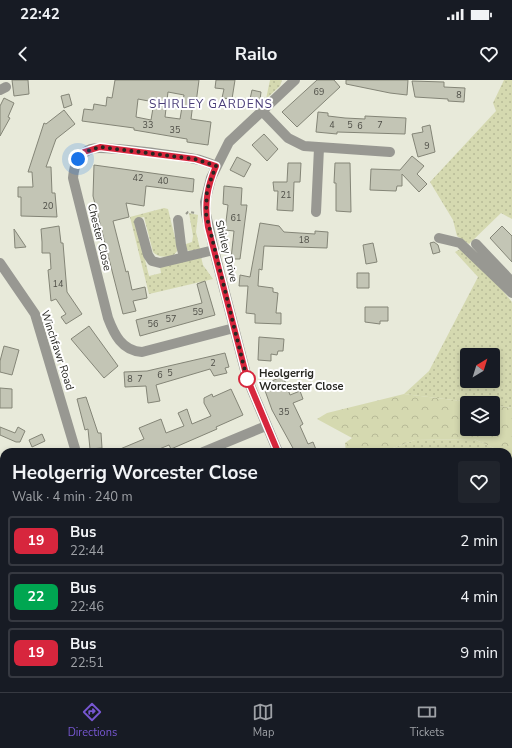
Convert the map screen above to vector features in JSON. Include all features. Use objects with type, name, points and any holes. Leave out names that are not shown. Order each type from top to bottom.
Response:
[{"type":"street","name":"Shirley Drive","points":[[276,448],[249,385],[214,250],[206,214],[205,202],[211,178],[229,142],[294,80]]},
{"type":"street","points":[[262,110],[288,138],[304,146],[390,152]]},
{"type":"street","name":"Chester Close","points":[[216,166],[195,159],[100,147],[84,152],[78,159],[74,168],[73,178],[108,318],[114,334],[121,343],[135,352],[142,352],[234,328]]},
{"type":"street","points":[[316,212],[319,148]]},
{"type":"street","points":[[178,220],[184,257]]},
{"type":"street","points":[[139,222],[148,255],[152,261],[160,263],[214,250]]},
{"type":"street","points":[[439,238],[460,243],[512,293]]},
{"type":"street","points":[[476,244],[512,282]]},
{"type":"street","name":"Winchfawr Road","points":[[0,263],[35,314],[75,448]]},
{"type":"street","points":[[213,448],[266,426]]},
{"type":"path","points":[[188,212],[198,213]]},
{"type":"green space","points":[[270,80],[282,80],[280,86],[266,99]]},
{"type":"green space","points":[[504,80],[512,80],[512,219],[501,213],[469,244],[457,236],[453,220],[430,182],[496,111],[493,103]]},
{"type":"green space","points":[[164,208],[168,209],[178,250],[173,256],[165,257],[155,254],[153,252],[144,217],[135,219],[149,276],[161,273],[160,267],[201,257],[203,265],[213,279],[149,294],[130,217]]},
{"type":"green space","points":[[189,213],[198,215],[196,232],[200,249],[189,251],[185,248],[186,244],[192,242],[193,236]]},
{"type":"green space","points":[[462,248],[492,278],[512,302],[512,408],[500,406],[500,396],[460,396],[460,401],[404,394],[429,371],[478,277],[455,252]]},
{"type":"green space","points":[[404,394],[460,401],[460,436],[500,436],[500,406],[512,408],[512,448],[494,448],[474,439],[415,440],[393,448],[346,448],[345,443],[352,438],[317,419],[327,413]]},
{"type":"green space","points":[[474,439],[494,448],[393,448],[415,440]]},
{"type":"building","points":[[12,80],[28,80],[29,94],[14,96]]},
{"type":"building","points":[[115,80],[199,80],[196,103],[193,103],[191,119],[211,122],[208,145],[187,142],[187,139],[134,130],[134,128],[82,121],[84,109],[93,110],[94,104],[106,106],[107,97],[112,98]],"holes":[[[168,92],[184,95],[180,119],[165,117]],[[138,99],[154,102],[151,120],[136,117]]]},
{"type":"building","points":[[216,80],[235,80],[232,99],[222,98],[224,89],[215,88]]},
{"type":"building","points":[[317,80],[334,80],[340,87],[297,127],[282,112]]},
{"type":"building","points":[[346,80],[408,80],[407,95],[346,84]]},
{"type":"building","points":[[412,81],[444,82],[444,87],[465,88],[464,102],[448,101],[448,99],[415,97]]},
{"type":"building","points":[[252,90],[261,92],[260,100],[250,99]]},
{"type":"building","points":[[69,94],[72,105],[64,108],[61,96]]},
{"type":"building","points":[[4,98],[14,103],[8,117],[10,118],[0,136],[0,106]]},
{"type":"building","points":[[64,110],[75,124],[56,139],[46,167],[51,167],[52,193],[55,193],[57,217],[21,216],[21,197],[18,197],[18,187],[33,187],[32,172],[28,172],[44,123],[46,124]]},
{"type":"building","points":[[318,112],[328,113],[328,116],[345,118],[365,119],[365,116],[406,118],[405,134],[337,132],[337,134],[316,132]]},
{"type":"building","points":[[430,125],[435,152],[418,157],[412,134],[423,132],[422,127]]},
{"type":"building","points":[[264,134],[278,149],[267,161],[252,145]]},
{"type":"building","points":[[412,156],[424,166],[417,174],[427,184],[419,192],[402,174],[402,186],[397,186],[396,191],[370,190],[371,169],[400,170]]},
{"type":"building","points":[[237,157],[251,164],[244,177],[230,170]]},
{"type":"building","points":[[288,163],[301,163],[300,182],[294,182],[293,211],[277,210],[278,191],[274,191],[273,182],[287,182]]},
{"type":"building","points":[[335,163],[350,163],[351,212],[336,211],[336,183],[334,183]]},
{"type":"building","points":[[94,165],[194,179],[193,192],[146,186],[144,206],[126,203],[129,217],[113,221],[132,290],[145,287],[147,298],[133,301],[136,311],[123,314],[93,196]]},
{"type":"building","points":[[224,186],[242,188],[241,205],[247,205],[240,259],[231,259],[234,231],[225,230],[228,205],[223,204]]},
{"type":"building","points":[[260,223],[279,226],[284,232],[315,234],[315,231],[328,232],[327,248],[264,246],[262,270],[259,269],[258,286],[273,288],[273,292],[278,293],[276,313],[281,313],[281,324],[255,323],[255,314],[246,313],[248,286],[239,286],[240,275],[250,277]]},
{"type":"building","points":[[59,226],[61,243],[63,243],[67,292],[82,314],[66,324],[61,317],[66,314],[56,299],[51,301],[48,270],[51,269],[50,253],[42,253],[41,229]]},
{"type":"building","points":[[502,226],[512,236],[512,262],[490,238]]},
{"type":"building","points":[[14,229],[26,247],[15,248]]},
{"type":"building","points":[[434,242],[438,245],[440,252],[433,254],[430,243]]},
{"type":"building","points":[[373,243],[377,262],[366,264],[363,245]]},
{"type":"building","points":[[357,273],[369,273],[369,288],[357,288]]},
{"type":"building","points":[[205,281],[215,315],[140,336],[136,320],[202,303],[197,284]]},
{"type":"building","points":[[365,307],[388,307],[388,321],[380,321],[380,324],[365,322]]},
{"type":"building","points":[[89,326],[118,366],[104,378],[71,339]]},
{"type":"building","points":[[259,337],[284,339],[283,351],[278,351],[277,355],[271,354],[271,361],[258,360]]},
{"type":"building","points":[[4,346],[19,350],[12,375],[0,372],[0,361]]},
{"type":"building","points":[[225,353],[229,367],[225,368],[227,373],[214,376],[210,369],[156,385],[160,401],[148,403],[146,386],[125,387],[124,372],[147,371]]},
{"type":"building","points":[[283,376],[290,395],[300,391],[303,399],[293,403],[303,424],[300,426],[308,444],[313,442],[315,448],[293,448],[272,410],[263,385]]},
{"type":"building","points":[[0,388],[12,389],[12,408],[0,408]]},
{"type":"building","points":[[231,389],[243,415],[216,427],[217,429],[173,448],[170,448],[169,445],[162,448],[123,448],[144,439],[139,428],[161,419],[166,433],[184,426],[178,413],[187,409],[192,424],[211,416],[204,403],[204,398],[212,394],[213,397]]},
{"type":"building","points":[[86,397],[98,433],[101,433],[102,448],[90,448],[88,429],[85,430],[77,399]]},
{"type":"building","points":[[0,427],[15,433],[18,427],[25,431],[20,442],[16,442],[0,435]]},
{"type":"building","points":[[42,434],[45,441],[32,447],[29,440]]},
{"type":"bus line","name":"19","points":[[78,159],[84,152],[92,148],[100,147],[195,159],[216,166],[207,190],[205,202],[208,227],[247,378],[276,448]]},
{"type":"place","name":"Heolgerrig Worcester Close","points":[[247,379]]},
{"type":"district","name":"SHIRLEY GARDENS","points":[[211,104]]},
{"type":"route","points":[[78,159],[84,152],[92,148],[100,147],[195,159],[216,166],[207,190],[205,202],[206,214],[247,379]]}]
